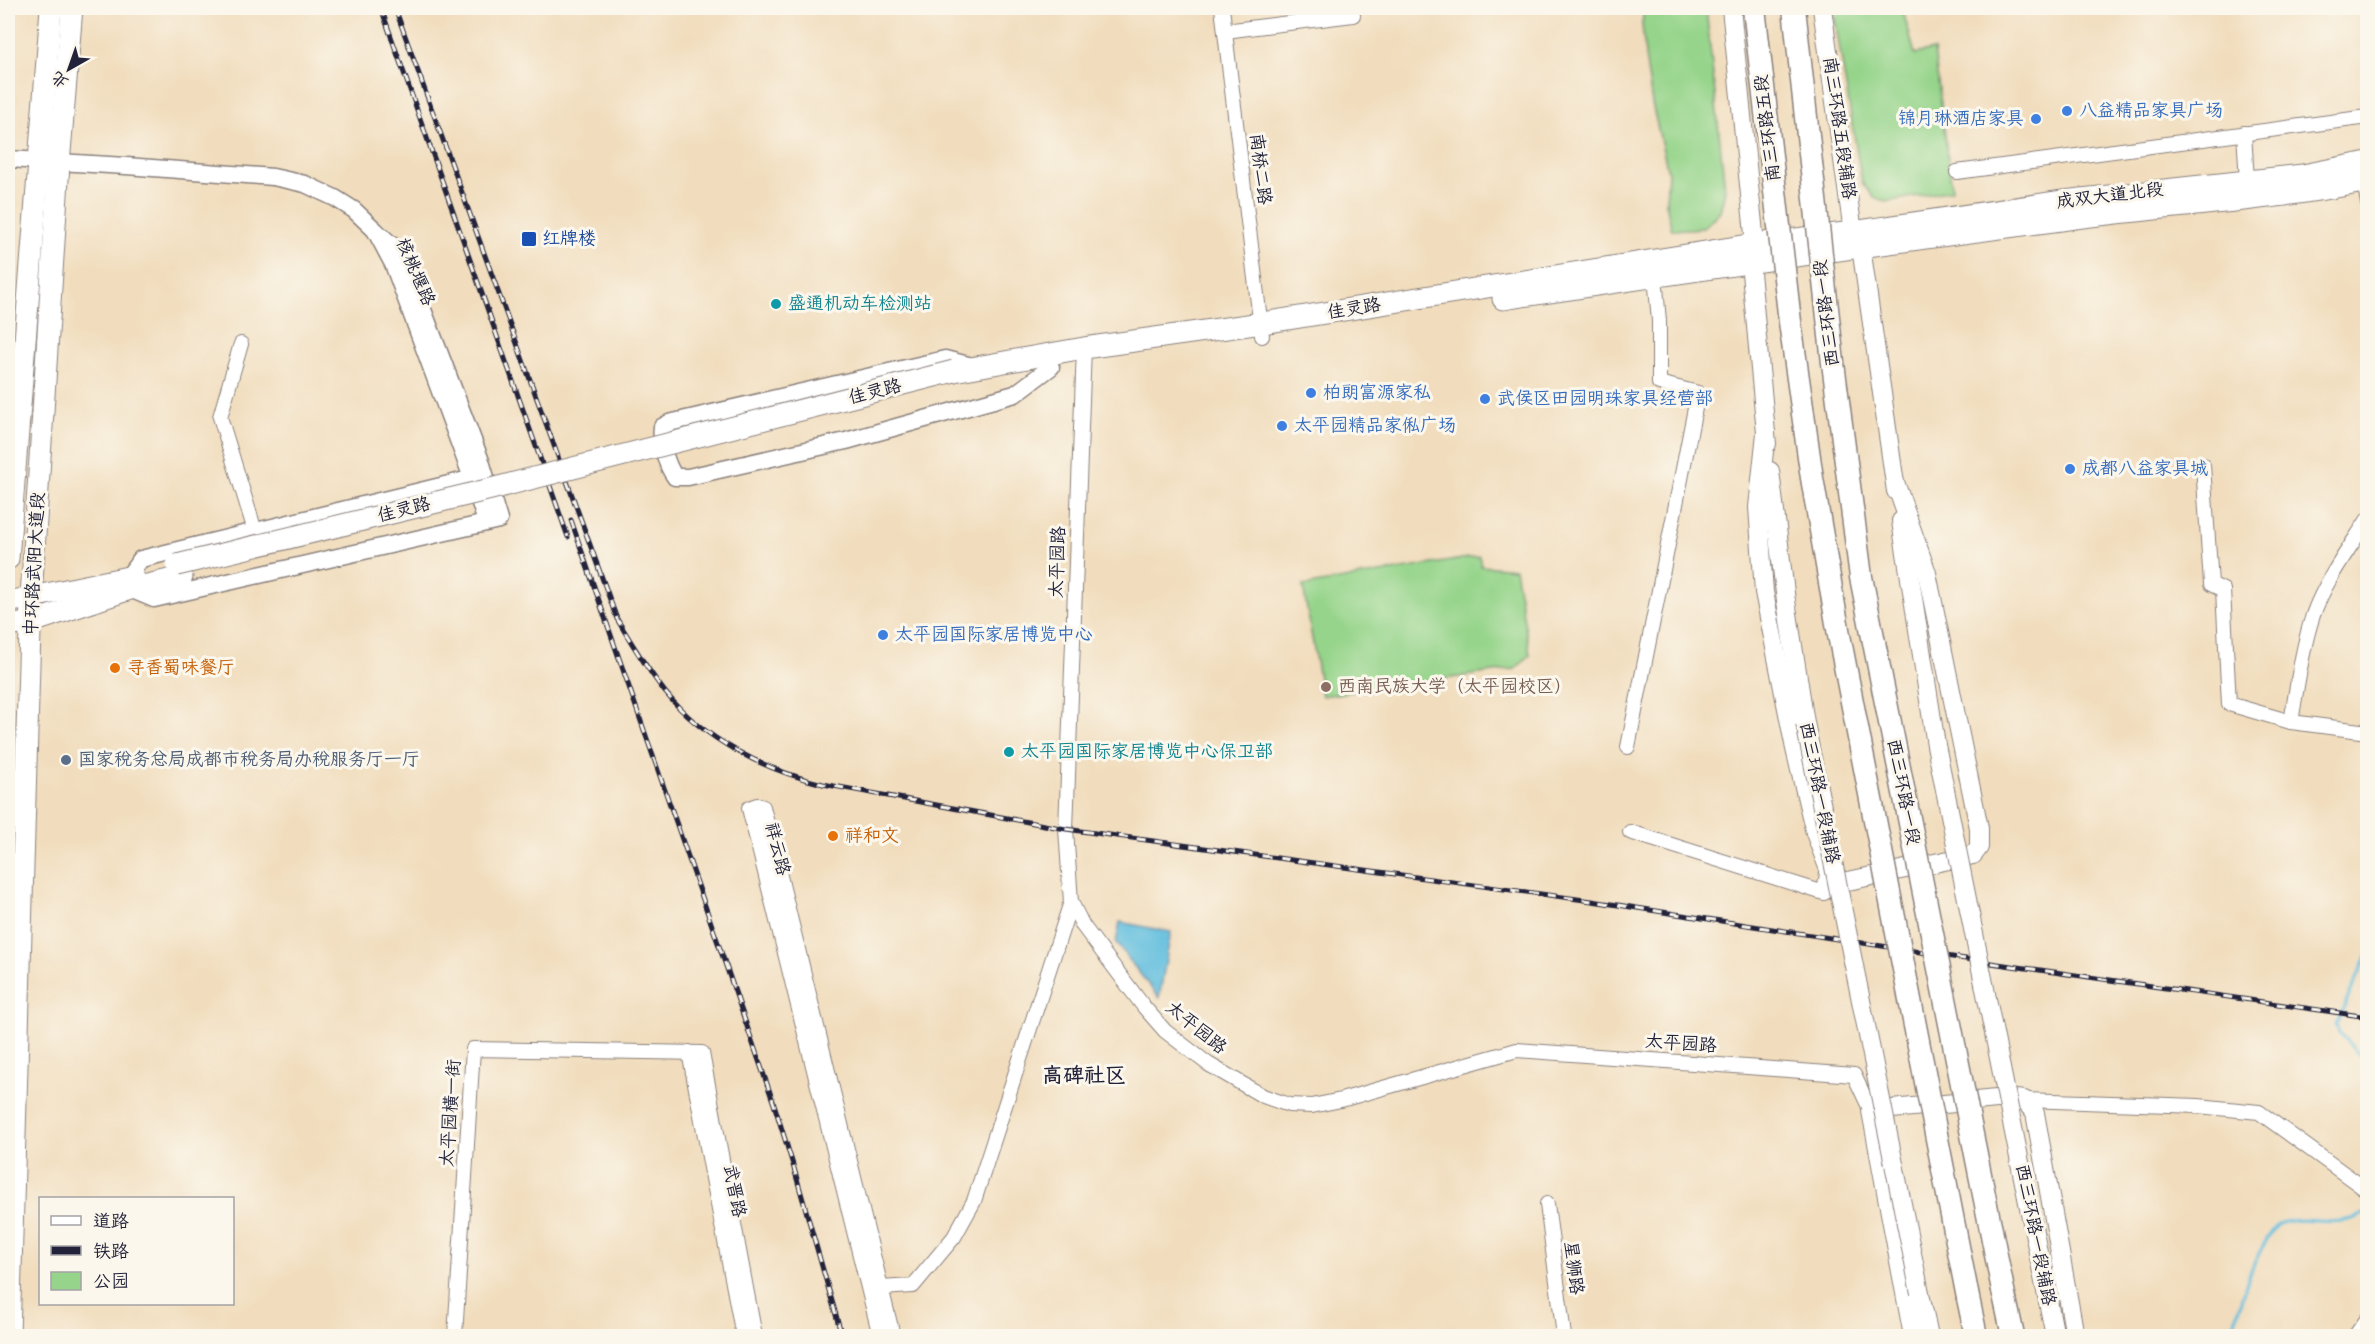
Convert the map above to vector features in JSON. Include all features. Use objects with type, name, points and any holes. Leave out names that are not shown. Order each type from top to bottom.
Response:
[{"type":"highway","name":"南三环路五段","points":[[1754,8],[1782,249]]},
{"type":"highway","name":"西三环路一段","points":[[1794,8],[1819,244],[1861,577],[2013,1336]]},
{"type":"highway","name":"西三环路一段","points":[[1782,249],[1812,477],[1839,635],[1976,1336]]},
{"type":"main road","name":"中环路武阳大道段","points":[[8,559],[51,8]]},
{"type":"main road","name":"中环路武阳大道段","points":[[9,1336],[12,1087],[32,622],[31,597],[59,164],[72,8]]},
{"type":"main road","points":[[1731,8],[1753,253],[1857,240]]},
{"type":"main road","name":"南三环路五段辅路","points":[[1822,8],[1857,240]]},
{"type":"main road","name":"成双大道北段","points":[[1857,240],[2304,193],[2365,172]]},
{"type":"main road","name":"成双大道北段","points":[[1857,240],[2063,201],[2303,175],[2365,172]]},
{"type":"main road","name":"西三环路一段辅路","points":[[1857,240],[1936,745],[2055,1336]]},
{"type":"main road","name":"佳灵路","points":[[1262,329],[1655,276],[1753,253]]},
{"type":"main road","name":"佳灵路","points":[[956,377],[976,366],[1084,355],[1753,253]]},
{"type":"main road","name":"西三环路一段辅路","points":[[1753,253],[1766,433],[1785,590],[1805,723],[1929,1336]]},
{"type":"main road","name":"佳灵路","points":[[8,602],[128,584],[491,489],[956,377],[1051,367],[1084,355]]},
{"type":"main road","points":[[1766,433],[1758,507],[1764,592],[1795,749],[1815,833],[1828,867],[1843,882],[1973,855],[1979,847],[1979,828],[1927,573],[1895,482]]},
{"type":"main road","name":"佳灵路","points":[[8,626],[32,622],[128,584]]},
{"type":"main road","points":[[1913,1336],[1871,1111],[2007,1098],[2024,1100],[2035,1113],[2075,1336]]},
{"type":"street","name":"南桥二路","points":[[1222,8],[1262,329]]},
{"type":"street","points":[[1225,31],[1353,15]]},
{"type":"street","points":[[1957,172],[2367,117]]},
{"type":"street","points":[[2244,133],[2247,181]]},
{"type":"street","name":"核桃堰路","points":[[8,159],[247,175],[305,184],[336,198],[354,210],[375,230],[393,264],[479,477],[499,520],[154,599],[128,584]]},
{"type":"street","points":[[2365,172],[2367,204]]},
{"type":"street","points":[[1628,747],[1698,393],[1659,382],[1659,321],[1655,276]]},
{"type":"street","points":[[241,344],[220,417],[255,531]]},
{"type":"street","name":"太平园路","points":[[1084,355],[1066,829],[1071,902],[1083,926],[1165,1031],[1208,1064],[1263,1096],[1289,1105],[1312,1106],[1341,1100],[1517,1050],[1854,1075],[1871,1111]]},
{"type":"street","points":[[976,366],[945,359],[669,423],[662,427],[661,435],[670,470],[675,477],[688,477],[846,441],[1015,394],[1051,367]]},
{"type":"street","points":[[2203,465],[2211,584],[2223,590],[2229,704],[2291,722],[2367,732]]},
{"type":"street","points":[[128,584],[141,559],[479,477]]},
{"type":"street","points":[[2291,722],[2313,613],[2327,585],[2367,519]]},
{"type":"street","name":"祥云路","points":[[880,1336],[749,808],[757,805],[762,807],[893,1336]]},
{"type":"street","points":[[1630,832],[1824,892],[1828,867]]},
{"type":"street","points":[[881,1288],[913,1286],[954,1237],[974,1201],[1071,902]]},
{"type":"street","name":"太平园横一街","points":[[455,1336],[473,1049],[695,1052]]},
{"type":"street","name":"武晋路","points":[[695,1052],[743,1336]]},
{"type":"street","name":"武晋路","points":[[695,1052],[755,1336]]},
{"type":"street","points":[[2024,1100],[2198,1106],[2259,1112],[2367,1191]]},
{"type":"street","name":"星狮路","points":[[1547,1204],[1564,1336]]},
{"type":"street","points":[[2355,1336],[2367,1318]]},
{"type":"green space","points":[[1644,8],[1706,8],[1725,190],[1720,211],[1703,228],[1672,230],[1666,203],[1668,172],[1652,103],[1645,55],[1642,24]]},
{"type":"green space","points":[[1833,8],[1902,8],[1915,54],[1934,50],[1952,190],[1886,202],[1874,197],[1862,183]]},
{"type":"green space","points":[[1479,556],[1481,566],[1515,569],[1530,655],[1515,669],[1322,696],[1303,586]]},
{"type":"water","points":[[1120,922],[1171,932],[1159,998],[1116,943]]},
{"type":"waterway","points":[[2368,954],[2336,1024],[2339,1033],[2368,1064]]},
{"type":"waterway","points":[[2231,1336],[2254,1263],[2278,1224],[2301,1220],[2347,1220],[2368,1211]]},
{"type":"railway","points":[[381,8],[568,537]]},
{"type":"railway","points":[[395,8],[617,619],[665,692],[698,725],[736,751],[779,770],[823,784],[1066,829],[1592,901],[1991,963],[2368,1017]]},
{"type":"railway","points":[[571,520],[774,1104],[842,1336]]},
{"type":"place","name":"八益精品家具广场","points":[[2067,111]]},
{"type":"place","name":"锦月琳酒店家具","points":[[2036,119]]},
{"type":"place","name":"红牌楼","points":[[529,239]]},
{"type":"place","name":"盛通机动车检测站","points":[[776,304]]},
{"type":"place","name":"柏朗富源家私","points":[[1311,393]]},
{"type":"place","name":"武侯区田园明珠家具经营部","points":[[1485,399]]},
{"type":"place","name":"太平园精品家俬广场","points":[[1282,426]]},
{"type":"place","name":"成都八益家具城","points":[[2070,469]]},
{"type":"place","name":"太平园国际家居博览中心","points":[[883,635]]},
{"type":"place","name":"寻香蜀味餐厅","points":[[115,668]]},
{"type":"place","name":"西南民族大学（太平园校区）","points":[[1326,687]]},
{"type":"place","name":"太平园国际家居博览中心保卫部","points":[[1009,752]]},
{"type":"place","name":"国家税务总局成都市税务局办税服务厅一厅","points":[[66,760]]},
{"type":"place","name":"祥和文","points":[[833,836]]},
{"type":"district","name":"高碑社区","points":[[1084,1076]]}]
